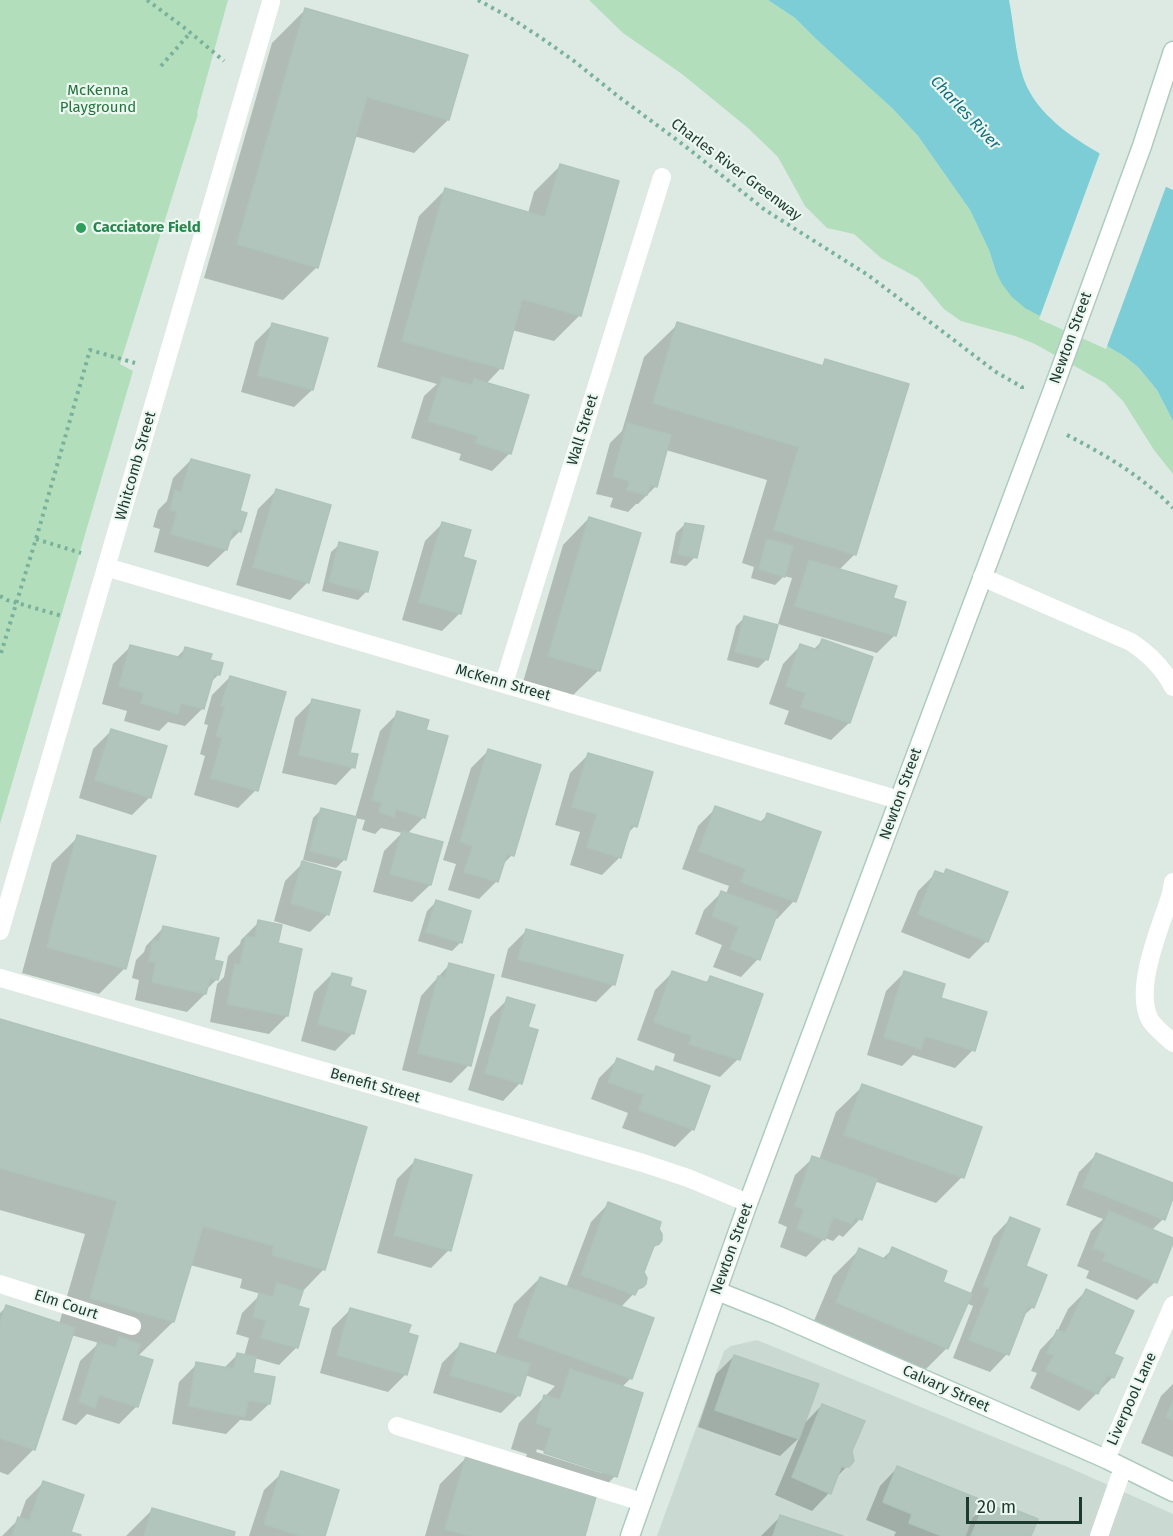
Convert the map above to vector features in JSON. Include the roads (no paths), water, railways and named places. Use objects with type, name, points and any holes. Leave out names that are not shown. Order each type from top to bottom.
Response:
[{"type":"street","name":"Whitcomb Street","points":[[0,931],[271,2]]},
{"type":"street","name":"Newton Street","points":[[630,1536],[748,1203],[1142,146],[1173,51]]},
{"type":"street","name":"Wall Street","points":[[504,683],[662,177]]},
{"type":"street","name":"McKenn Street","points":[[106,567],[899,800]]},
{"type":"street","points":[[982,578],[1131,642],[1159,665],[1173,687]]},
{"type":"street","points":[[1173,882],[1168,923],[1147,966],[1144,1000],[1150,1020],[1173,1043]]},
{"type":"street","name":"Benefit Street","points":[[0,978],[653,1166],[748,1203]]},
{"type":"street","name":"Elm Court","points":[[0,1284],[132,1326]]},
{"type":"street","name":"Calvary Street","points":[[717,1291],[1106,1459],[1173,1492]]},
{"type":"street","name":"Liverpool Lane","points":[[1106,1459],[1173,1305]]},
{"type":"street","points":[[397,1426],[642,1502]]},
{"type":"street","points":[[1099,1536],[1123,1468]]},
{"type":"water","name":"Charles River","points":[[768,0],[1009,0],[1020,68],[1033,97],[1047,115],[1086,145],[1173,190],[1173,421],[1157,390],[1138,367],[1124,356],[1040,316],[1025,308],[1012,297],[996,272],[989,250],[970,210],[918,136],[893,109],[795,18]]},
{"type":"place","name":"Cacciatore Field","points":[[81,228]]},
{"type":"park label","name":"McKenna Playground","points":[[98,100]]}]
